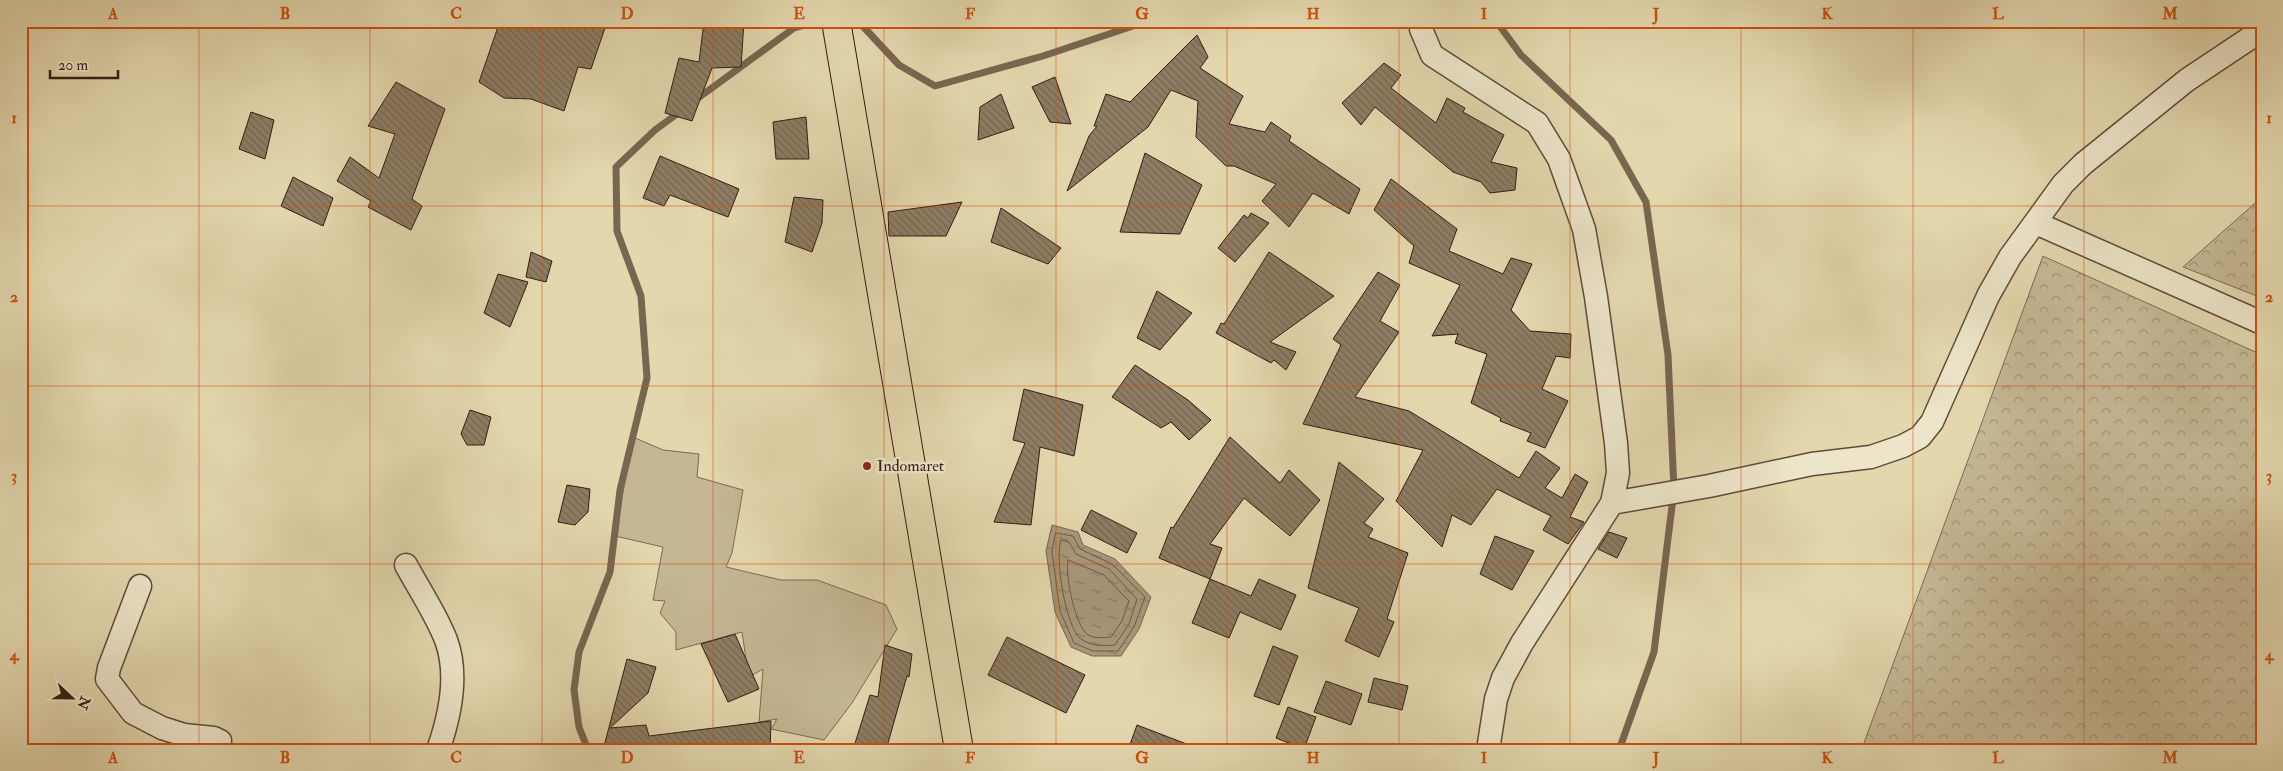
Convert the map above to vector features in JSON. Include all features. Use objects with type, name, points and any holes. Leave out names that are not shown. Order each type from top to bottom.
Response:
[{"type":"main road","points":[[836,21],[959,750]]},
{"type":"street","points":[[1421,21],[1421,29],[1432,55],[1537,124],[1559,159],[1584,229],[1596,297],[1616,443],[1618,473],[1612,503],[1522,643],[1503,678],[1496,699],[1488,750]]},
{"type":"street","points":[[1612,503],[1709,486],[1812,464],[1871,456],[1903,446],[1920,437],[1932,422],[1988,296],[2010,257],[2063,184],[2083,164],[2187,80],[2262,30]]},
{"type":"street","points":[[2036,223],[2262,323]]},
{"type":"street","points":[[406,565],[446,640],[451,665],[452,689],[448,714],[438,750]]},
{"type":"street","points":[[140,586],[109,668],[107,679],[133,713],[162,728],[184,735],[214,738],[220,741],[219,750]]},
{"type":"green space","points":[[2262,197],[2262,298],[2183,267]]},
{"type":"green space","points":[[2043,256],[2262,355],[2262,750],[1887,750],[1864,743]]},
{"type":"green space","points":[[633,437],[663,450],[699,454],[697,477],[743,490],[732,553],[726,567],[781,580],[817,580],[886,605],[897,629],[852,703],[824,740],[771,729],[777,719],[759,722],[763,669],[730,688],[746,659],[742,632],[676,650],[676,632],[660,613],[665,601],[653,600],[663,547],[615,536]]},
{"type":"water","points":[[1052,525],[1078,532],[1083,545],[1115,559],[1151,597],[1139,629],[1121,656],[1092,656],[1071,647],[1055,612],[1046,551]]},
{"type":"building","points":[[500,21],[594,21],[593,24],[606,25],[591,69],[578,67],[564,111],[531,99],[504,98],[479,82]]},
{"type":"building","points":[[704,21],[744,21],[741,67],[712,68],[692,121],[665,113],[679,58],[699,62]]},
{"type":"building","points":[[1197,35],[1208,57],[1200,68],[1243,96],[1229,124],[1265,132],[1271,122],[1291,136],[1289,141],[1360,189],[1349,214],[1313,193],[1289,227],[1262,201],[1276,184],[1234,166],[1226,166],[1196,137],[1198,101],[1171,90],[1148,127],[1067,191],[1089,136],[1097,126],[1094,126],[1106,94],[1130,102]]},
{"type":"building","points":[[1384,63],[1401,75],[1391,88],[1436,123],[1447,98],[1465,108],[1463,112],[1504,135],[1491,162],[1517,168],[1515,190],[1490,193],[1481,182],[1453,172],[1375,107],[1361,125],[1342,103]]},
{"type":"building","points":[[1055,77],[1071,124],[1050,122],[1032,87]]},
{"type":"building","points":[[396,82],[445,109],[412,199],[422,206],[411,230],[368,207],[371,201],[337,181],[350,157],[379,178],[395,134],[368,126]]},
{"type":"building","points":[[1001,94],[1014,128],[978,140],[980,107]]},
{"type":"building","points":[[251,112],[274,120],[265,159],[239,149]]},
{"type":"building","points":[[806,117],[809,159],[776,159],[773,122]]},
{"type":"building","points":[[1145,153],[1202,185],[1180,234],[1120,232]]},
{"type":"building","points":[[660,156],[739,189],[728,217],[670,195],[664,206],[643,198]]},
{"type":"building","points":[[293,177],[333,198],[323,226],[281,206]]},
{"type":"building","points":[[1391,179],[1457,229],[1449,251],[1503,274],[1511,258],[1532,264],[1511,310],[1530,331],[1571,334],[1570,358],[1556,356],[1542,389],[1568,401],[1545,448],[1527,441],[1531,433],[1500,421],[1501,418],[1471,403],[1487,354],[1455,343],[1458,334],[1432,336],[1460,285],[1409,263],[1414,246],[1374,210]]},
{"type":"building","points":[[794,197],[823,200],[822,223],[812,252],[785,242]]},
{"type":"building","points":[[962,202],[946,236],[889,236],[888,212]]},
{"type":"building","points":[[1001,208],[1061,248],[1048,264],[991,242]]},
{"type":"building","points":[[1251,213],[1269,223],[1235,262],[1218,248],[1244,215],[1248,218]]},
{"type":"building","points":[[531,252],[552,261],[546,282],[526,277]]},
{"type":"building","points":[[1269,252],[1334,296],[1270,342],[1296,352],[1286,370],[1274,360],[1271,363],[1216,333],[1221,323],[1224,324]]},
{"type":"building","points":[[1378,272],[1400,285],[1380,321],[1399,332],[1355,397],[1409,411],[1519,478],[1536,451],[1560,468],[1545,488],[1562,498],[1575,474],[1588,482],[1570,517],[1584,522],[1568,544],[1543,530],[1551,516],[1497,489],[1471,525],[1452,515],[1442,547],[1396,501],[1423,450],[1303,424],[1341,345],[1333,339]]},
{"type":"building","points":[[498,274],[528,282],[510,327],[484,313]]},
{"type":"building","points":[[1157,291],[1192,313],[1160,350],[1137,338]]},
{"type":"building","points":[[1135,365],[1188,400],[1211,420],[1189,440],[1171,422],[1161,428],[1112,397]]},
{"type":"building","points":[[1024,389],[1083,405],[1074,456],[1040,447],[1031,525],[994,522],[1025,443],[1013,440]]},
{"type":"building","points":[[470,410],[491,417],[484,445],[467,445],[461,434]]},
{"type":"building","points":[[1230,437],[1280,483],[1289,470],[1320,500],[1290,536],[1244,498],[1210,544],[1222,548],[1210,579],[1159,558],[1171,527],[1173,528]]},
{"type":"building","points":[[1339,462],[1384,499],[1364,523],[1373,529],[1368,537],[1408,553],[1387,619],[1394,622],[1379,657],[1345,641],[1359,608],[1308,588]]},
{"type":"building","points":[[567,485],[590,489],[588,512],[575,525],[558,522]]},
{"type":"building","points":[[1091,510],[1137,533],[1127,553],[1081,530]]},
{"type":"building","points":[[1609,532],[1627,538],[1617,558],[1598,549]]},
{"type":"building","points":[[1495,536],[1534,551],[1512,590],[1480,574]]},
{"type":"building","points":[[1210,579],[1251,596],[1259,579],[1296,595],[1281,630],[1240,612],[1229,638],[1192,623]]},
{"type":"building","points":[[735,634],[759,689],[728,702],[701,644]]},
{"type":"building","points":[[1007,637],[1085,675],[1066,713],[988,675]]},
{"type":"building","points":[[885,645],[912,654],[909,677],[907,676],[886,750],[853,750],[870,695],[878,697]]},
{"type":"building","points":[[1273,646],[1298,656],[1279,705],[1254,696]]},
{"type":"building","points":[[627,659],[656,667],[648,693],[610,728],[646,725],[649,736],[771,721],[770,750],[603,750]]},
{"type":"building","points":[[1374,678],[1408,686],[1402,710],[1368,702]]},
{"type":"building","points":[[1326,681],[1362,694],[1351,725],[1314,712]]},
{"type":"building","points":[[1288,707],[1316,717],[1304,749],[1276,738]]},
{"type":"building","points":[[1137,725],[1197,748],[1197,750],[1128,750]]},
{"type":"waterway","points":[[694,101],[794,28],[819,21]]},
{"type":"waterway","points":[[858,21],[899,65],[935,86],[1043,56],[1133,26],[1139,21]]},
{"type":"waterway","points":[[1496,21],[1521,55],[1611,140],[1646,202],[1668,355],[1674,490],[1654,652],[1619,750]]},
{"type":"waterway","points":[[588,750],[579,727],[574,690],[579,652],[610,572],[620,490],[647,378],[641,296],[617,231],[616,167],[655,130],[681,111]]},
{"type":"place","name":"Indomaret","points":[[867,466]]}]
